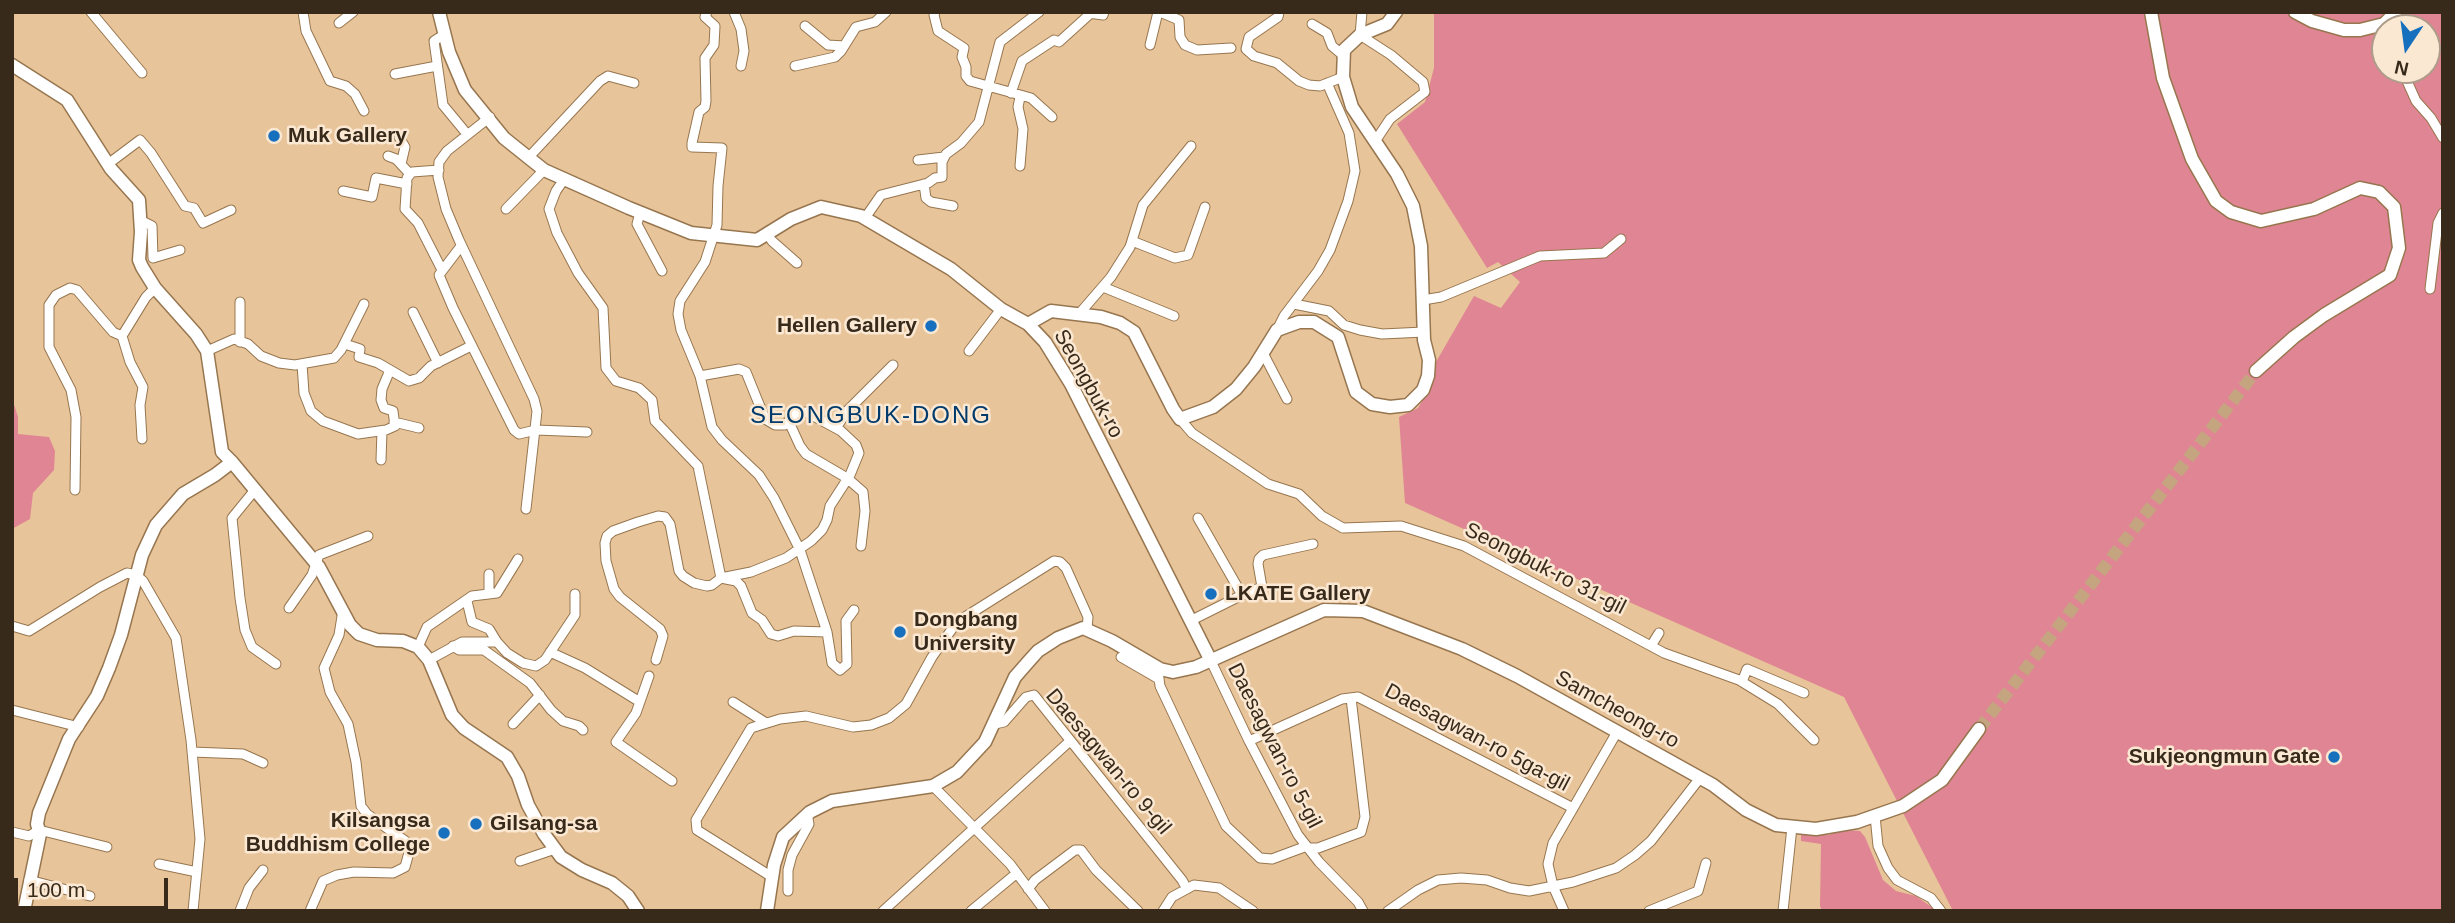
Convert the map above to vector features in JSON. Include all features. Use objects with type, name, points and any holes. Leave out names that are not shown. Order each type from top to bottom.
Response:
[{"type":"street","points":[[303,12],[306,31],[330,81],[346,86],[365,110]]},
{"type":"street","points":[[339,23],[353,12]]},
{"type":"street","name":"Seongbuk-ro","points":[[439,12],[449,52],[465,90],[505,138],[544,170],[691,233],[757,240],[791,219],[821,207],[864,218],[951,269],[1001,309],[1028,324],[1045,342],[1070,384],[1210,660]]},
{"type":"street","points":[[707,12],[705,17],[715,26],[714,44],[705,58],[706,101],[705,107],[699,112],[692,147],[722,148],[714,235],[705,262],[680,301],[678,314],[681,330],[700,376],[712,427],[759,475],[774,498],[800,550],[827,632],[832,663],[840,670],[845,668],[848,658],[846,621],[854,610]]},
{"type":"street","points":[[734,12],[741,29],[744,51],[741,66]]},
{"type":"street","points":[[795,66],[835,57],[856,27],[875,22],[886,12]]},
{"type":"street","points":[[935,12],[938,31],[964,48],[962,57],[966,76],[970,81],[1031,98],[1052,117]]},
{"type":"street","points":[[864,218],[881,195],[942,177],[944,157],[979,121],[1000,42],[1039,12]]},
{"type":"street","points":[[1020,166],[1023,129],[1015,95],[1022,61],[1054,40],[1059,42],[1087,13],[1103,15],[1104,12]]},
{"type":"street","points":[[1150,45],[1159,12],[1179,20],[1180,37],[1185,45],[1197,50],[1231,48]]},
{"type":"street","points":[[1279,12],[1278,18],[1249,37],[1246,49],[1254,56],[1277,63],[1299,81],[1320,86],[1343,77]]},
{"type":"street","points":[[1360,35],[1362,12]]},
{"type":"street","points":[[1277,330],[1299,322],[1314,322],[1338,337],[1356,392],[1372,404],[1390,407],[1408,405],[1423,390],[1428,376],[1429,359],[1423,332],[1421,246],[1413,206],[1397,174],[1352,107],[1343,77],[1344,50],[1360,35],[1387,24],[1396,12]]},
{"type":"street","points":[[2151,12],[2163,78],[2192,159],[2216,201],[2231,212],[2261,221],[2314,209],[2360,188],[2379,191],[2394,207],[2399,248],[2390,275],[2324,315],[2256,371]]},
{"type":"street","points":[[2295,12],[2312,21],[2344,30],[2371,28]]},
{"type":"street","points":[[92,14],[142,73]]},
{"type":"street","points":[[1312,24],[1327,33],[1332,46],[1344,55]]},
{"type":"street","points":[[805,26],[828,45],[844,46]]},
{"type":"street","points":[[445,34],[434,41],[443,105],[467,134]]},
{"type":"street","points":[[1360,35],[1391,55],[1423,82],[1425,92],[1390,119],[1376,141]]},
{"type":"street","points":[[12,65],[68,100],[108,164],[139,200],[139,260],[155,288],[196,334],[207,351],[222,452],[315,563],[350,625],[359,634],[377,640],[403,641],[418,647],[429,660],[452,715],[464,728],[507,757],[518,776],[528,805],[561,857],[612,883],[628,897],[638,911]]},
{"type":"street","points":[[395,74],[437,66]]},
{"type":"street","points":[[529,157],[600,81],[608,76],[634,83]]},
{"type":"street","points":[[1180,419],[1213,407],[1254,367],[1284,316],[1318,271],[1340,229],[1355,171],[1349,133],[1328,83]]},
{"type":"street","points":[[2408,84],[2416,101],[2443,138]]},
{"type":"street","points":[[490,117],[447,150],[439,162],[438,177],[446,209],[461,246],[537,411],[526,509]]},
{"type":"street","points":[[399,137],[405,147],[401,164]]},
{"type":"street","points":[[108,164],[140,140],[185,206],[194,208],[203,223],[232,209]]},
{"type":"street","points":[[1079,314],[1103,287],[1130,247],[1143,205],[1191,146]]},
{"type":"street","points":[[388,156],[401,164],[409,179]]},
{"type":"street","points":[[918,160],[944,157]]},
{"type":"street","points":[[439,170],[412,172],[405,209],[418,223],[442,270]]},
{"type":"street","points":[[506,209],[544,170]]},
{"type":"street","points":[[343,191],[372,197],[376,178],[409,179]]},
{"type":"street","points":[[565,178],[556,191],[550,209],[557,233],[578,273],[603,308],[606,368],[616,381],[639,388],[652,400],[655,421],[698,466],[721,578]]},
{"type":"street","points":[[924,184],[926,198],[931,202],[953,206]]},
{"type":"street","points":[[1132,241],[1175,258],[1188,255],[1205,206]]},
{"type":"street","points":[[640,213],[637,224],[662,271]]},
{"type":"street","points":[[2430,289],[2438,223],[2443,213]]},
{"type":"street","points":[[141,220],[152,226],[153,258],[180,250]]},
{"type":"street","points":[[767,233],[772,241],[797,263]]},
{"type":"street","points":[[1423,300],[1441,297],[1539,256],[1604,253],[1621,239]]},
{"type":"street","points":[[461,246],[439,275],[471,346],[514,430],[519,434],[536,430],[587,432]]},
{"type":"street","points":[[1103,287],[1174,316]]},
{"type":"street","points":[[75,490],[76,417],[71,390],[49,347],[50,304],[56,295],[70,288],[77,290],[113,332],[122,336],[130,362],[143,387],[140,405],[142,439]]},
{"type":"street","points":[[122,336],[155,288]]},
{"type":"street","points":[[240,302],[240,342]]},
{"type":"street","points":[[207,351],[234,340],[248,344],[261,356],[279,363],[302,364],[334,358],[345,344],[364,304]]},
{"type":"street","points":[[1294,304],[1329,311],[1344,325],[1360,330],[1382,334],[1423,332]]},
{"type":"street","points":[[969,351],[1001,309]]},
{"type":"street","name":"Seongbuk-ro 31-gil","points":[[1028,324],[1051,310],[1120,323],[1134,332],[1173,409],[1192,433],[1268,484],[1299,494],[1322,516],[1343,527],[1401,527],[1464,546],[1664,653],[1742,682],[1778,704],[1814,740]]},
{"type":"street","points":[[413,312],[438,363]]},
{"type":"street","points":[[345,344],[360,349],[359,357],[378,363],[409,381],[419,378],[431,366],[471,346]]},
{"type":"street","points":[[1263,353],[1287,399]]},
{"type":"street","points":[[302,364],[304,393],[311,411],[323,421],[358,434],[382,431],[395,426],[393,411],[384,408],[381,400],[382,389],[390,370]]},
{"type":"street","points":[[836,428],[847,411],[893,365]]},
{"type":"street","points":[[656,660],[663,636],[660,629],[614,589],[606,561],[607,536],[638,522],[658,516],[665,517],[670,524],[677,562],[683,576],[694,583],[712,585],[721,578],[751,572],[800,550],[822,530],[830,506],[859,453],[856,445],[836,428],[806,412],[796,413],[785,425],[775,425],[765,419],[746,372],[739,369],[700,376]]},
{"type":"street","points":[[394,422],[419,428]]},
{"type":"street","points":[[789,422],[806,454],[847,478],[863,492],[865,511],[861,546]]},
{"type":"street","points":[[381,460],[382,431]]},
{"type":"street","points":[[24,911],[40,834],[37,824],[39,813],[69,739],[97,696],[109,668],[121,635],[142,555],[156,525],[177,500],[232,461]]},
{"type":"street","points":[[254,491],[232,518],[240,598],[245,630],[252,647],[276,664]]},
{"type":"street","points":[[1198,518],[1242,595]]},
{"type":"street","points":[[289,608],[312,575],[319,555],[368,537]]},
{"type":"street","points":[[1190,621],[1262,587],[1258,564],[1264,555],[1313,544]]},
{"type":"street","points":[[418,647],[427,627],[472,596],[498,593],[518,559]]},
{"type":"street","points":[[772,877],[697,830],[696,820],[751,728],[806,716],[853,727],[871,726],[888,718],[906,704],[932,657],[957,622],[1054,561],[1060,562],[1066,568],[1088,617],[1087,629]]},
{"type":"street","points":[[12,626],[29,631],[100,586],[127,573],[136,575],[143,582],[176,638],[192,752],[200,839],[193,911]]},
{"type":"street","points":[[489,574],[489,594]]},
{"type":"street","points":[[721,578],[736,581],[752,613],[762,620],[771,634],[778,636],[794,631],[827,632]]},
{"type":"street","points":[[467,601],[472,622],[489,629],[507,653],[523,663],[536,666],[545,660],[575,615],[575,594]]},
{"type":"street","points":[[310,911],[323,881],[354,872],[393,873],[405,867],[411,845],[367,814],[361,806],[348,724],[330,692],[324,668],[339,635],[343,610]]},
{"type":"street","name":"Samcheong-ro","points":[[1159,674],[1190,669],[1259,641],[1324,610],[1363,611],[1462,649],[1517,676],[1700,778],[1746,810],[1776,825],[1816,829],[1857,822],[1903,806],[1942,780],[1979,730]]},
{"type":"street","points":[[767,911],[772,877],[783,837],[807,814],[832,801],[933,786],[957,772],[985,742],[1015,677],[1038,651],[1064,634],[1087,629],[1159,674]]},
{"type":"street","points":[[1651,646],[1659,633]]},
{"type":"street","points":[[429,660],[462,642],[497,642]]},
{"type":"street","points":[[453,646],[459,650],[484,650],[530,684],[563,721],[583,730]]},
{"type":"street","points":[[550,652],[585,668],[640,702]]},
{"type":"street","points":[[1121,657],[1159,674]]},
{"type":"street","name":"Daesagwan-ro 5-gil","points":[[1210,660],[1298,835],[1363,911]]},
{"type":"street","points":[[1742,682],[1747,669],[1804,693]]},
{"type":"street","points":[[1159,674],[1160,686],[1226,827],[1260,858],[1272,859],[1308,847]]},
{"type":"street","points":[[649,677],[636,713],[617,742],[672,781]]},
{"type":"street","points":[[513,724],[540,695]]},
{"type":"street","name":"Daesagwan-ro 9-gil","points":[[995,724],[1004,722],[1026,697],[1034,695],[1187,889]]},
{"type":"street","name":"Daesagwan-ro 5ga-gil","points":[[1249,741],[1342,699],[1358,696],[1573,808]]},
{"type":"street","name":"Daesagwan-ro 5-gil","points":[[1308,847],[1318,848],[1361,832],[1365,817],[1351,698]]},
{"type":"street","points":[[733,702],[766,723]]},
{"type":"street","points":[[12,710],[79,727]]},
{"type":"street","points":[[1564,911],[1553,886],[1548,864],[1553,844],[1617,732]]},
{"type":"street","points":[[883,911],[1070,741]]},
{"type":"street","points":[[192,752],[243,754],[263,763]]},
{"type":"street","points":[[1388,911],[1438,880],[1487,880],[1529,891],[1616,868],[1651,841],[1700,778]]},
{"type":"street","points":[[933,786],[1017,873],[1045,911]]},
{"type":"street","points":[[788,891],[788,870],[792,855],[809,824],[807,814]]},
{"type":"street","points":[[1875,816],[1878,846],[1888,868],[1897,880],[1931,898],[1941,911]]},
{"type":"street","points":[[1783,911],[1792,827]]},
{"type":"street","points":[[12,832],[30,836],[39,831],[107,848]]},
{"type":"street","points":[[520,861],[555,849]]},
{"type":"street","points":[[1028,889],[1035,880],[1075,850],[1081,850],[1096,870],[1138,911]]},
{"type":"street","points":[[1649,911],[1698,891],[1706,863]]},
{"type":"street","points":[[159,864],[197,872]]},
{"type":"street","points":[[240,911],[249,888],[263,870]]},
{"type":"street","points":[[971,911],[1017,873]]},
{"type":"street","points":[[29,880],[90,896]]},
{"type":"street","points":[[1163,911],[1172,897],[1194,885],[1219,888],[1253,911]]},
{"type":"shaded area","points":[[1434,12],[2443,12],[2443,911],[1953,911],[1844,697],[1405,503],[1399,417],[1418,408],[1430,388],[1436,362],[1474,296],[1501,308],[1520,282],[1498,262],[1487,268],[1397,124],[1425,102],[1434,68]]},
{"type":"shaded area","points":[[12,398],[18,417],[18,434],[49,437],[55,451],[54,470],[33,493],[30,519],[12,529]]},
{"type":"shaded area","points":[[1844,830],[1860,831],[1865,837],[1883,880],[1896,891],[1916,896],[1937,911],[1822,911],[1821,844],[1801,841],[1801,835],[1828,835]]},
{"type":"tunnel","points":[[1979,729],[2256,371]]},
{"type":"place","name":"Muk Gallery","points":[[274,136]]},
{"type":"place","name":"Hellen Gallery","points":[[931,326]]},
{"type":"place","name":"LKATE Gallery","points":[[1211,594]]},
{"type":"place","name":"Dongbang University","points":[[900,632]]},
{"type":"place","name":"Sukjeongmun Gate","points":[[2334,757]]},
{"type":"place","name":"Gilsang-sa","points":[[476,824]]},
{"type":"place","name":"Kilsangsa Buddhism College","points":[[444,833]]},
{"type":"district","name":"SEONGBUK-DONG","points":[[871,416]]}]
